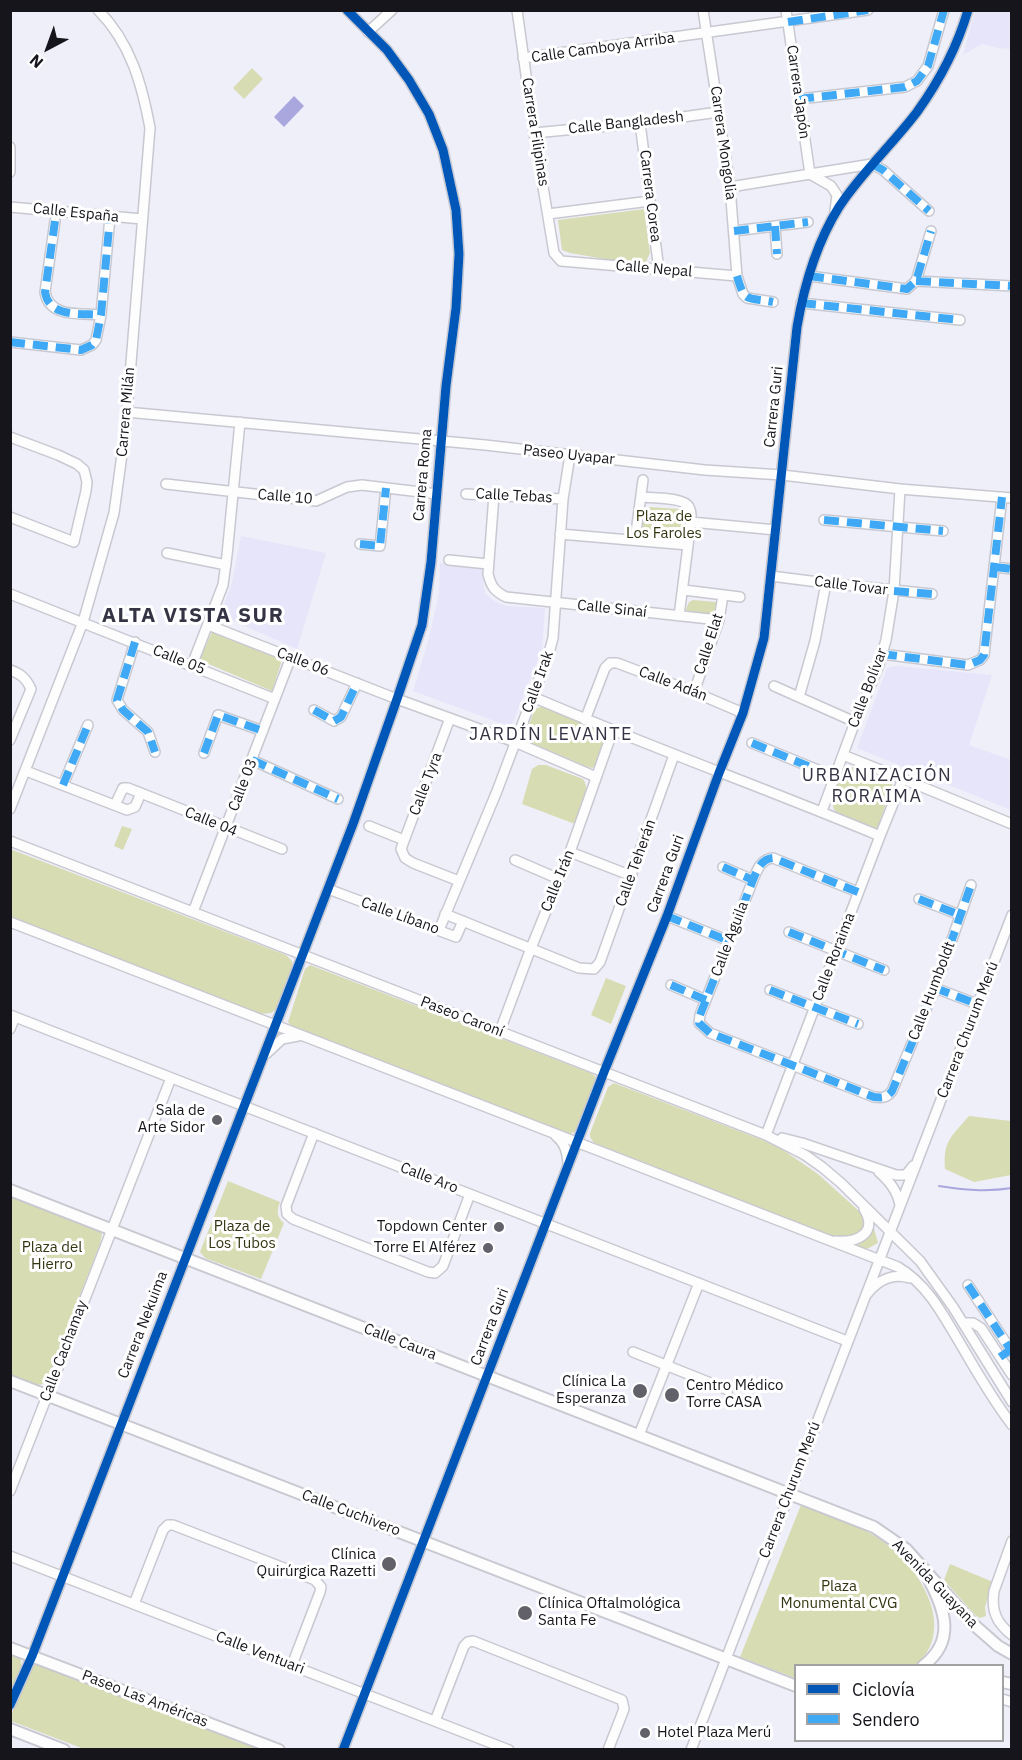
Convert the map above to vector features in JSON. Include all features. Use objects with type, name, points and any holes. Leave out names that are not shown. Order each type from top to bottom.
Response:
[{"type":"main road","name":"Calle Caura","points":[[10,1190],[789,1493]]},
{"type":"main road","name":"Calle Cuchivero","points":[[10,1381],[725,1659]]},
{"type":"main road","name":"Avenida Guayana","points":[[789,1493],[874,1527],[906,1549],[973,1624],[1011,1654]]},
{"type":"main road","points":[[922,1566],[939,1600],[945,1622],[939,1648],[924,1664]]},
{"type":"main road","name":"Paseo Las Américas","points":[[10,1648],[279,1749]]},
{"type":"main road","points":[[725,1659],[794,1686]]},
{"type":"main road","points":[[10,1729],[64,1749]]},
{"type":"street","name":"Carrera Milán","points":[[10,808],[83,622],[114,513],[123,445],[150,128],[133,62],[123,41],[98,10]]},
{"type":"street","name":"Carrera Roma","points":[[302,954],[328,889],[422,625],[431,562],[446,386],[456,308],[459,254],[456,210],[443,150],[429,114],[409,80],[387,50],[347,10]]},
{"type":"street","points":[[368,32],[392,10]]},
{"type":"street","name":"Carrera Filipinas","points":[[517,10],[554,253]]},
{"type":"street","name":"Carrera Mongolia","points":[[703,10],[729,187],[737,276]]},
{"type":"street","name":"Carrera Japón","points":[[786,10],[810,174]]},
{"type":"street","name":"Calle Camboya Arriba","points":[[523,58],[868,10]]},
{"type":"street","points":[[799,99],[904,87],[917,81],[928,66],[944,10]]},
{"type":"street","name":"Carrera Guri","points":[[343,1749],[576,1143],[667,916],[743,713],[764,638],[797,327],[809,276],[826,232],[852,189],[916,112],[937,82],[958,42],[968,10]]},
{"type":"street","name":"Calle Bangladesh","points":[[534,133],[640,123],[718,112]]},
{"type":"street","name":"Carrera Corea","points":[[640,123],[659,270]]},
{"type":"street","points":[[10,147],[10,172]]},
{"type":"street","points":[[729,187],[872,164],[884,170],[929,211]]},
{"type":"street","points":[[810,174],[831,186],[837,195],[834,217]]},
{"type":"street","points":[[548,214],[650,201]]},
{"type":"street","name":"Calle España","points":[[10,207],[142,219]]},
{"type":"street","points":[[10,342],[81,350],[96,340],[101,315],[110,217]]},
{"type":"street","points":[[55,220],[46,299],[50,305],[61,311],[101,315]]},
{"type":"street","points":[[734,231],[808,222]]},
{"type":"street","points":[[775,226],[777,254]]},
{"type":"street","points":[[809,276],[907,289],[916,281],[931,231]]},
{"type":"street","name":"Calle Nepal","points":[[554,253],[561,261],[737,276]]},
{"type":"street","points":[[737,276],[743,294],[747,298],[773,302]]},
{"type":"street","points":[[916,281],[1011,286]]},
{"type":"street","points":[[801,303],[960,320]]},
{"type":"street","name":"Paseo Uyapar","points":[[126,411],[442,441],[705,470],[782,475],[900,489],[1007,497]]},
{"type":"street","points":[[192,665],[223,585],[240,422]]},
{"type":"street","points":[[10,437],[77,464],[84,470],[87,482],[74,542],[10,517]]},
{"type":"street","name":"Calle Irak","points":[[439,930],[533,697],[553,638],[563,500],[570,455]]},
{"type":"street","points":[[635,540],[643,480]]},
{"type":"street","name":"Calle 10","points":[[166,484],[316,501],[347,487],[362,485],[437,494]]},
{"type":"street","points":[[360,544],[380,546],[386,488]]},
{"type":"street","name":"Calle Bolívar","points":[[822,812],[882,654],[894,591],[900,489]]},
{"type":"street","name":"Calle Tebas","points":[[465,494],[563,500]]},
{"type":"street","points":[[449,560],[488,564],[494,495]]},
{"type":"street","points":[[642,497],[683,501],[689,505],[691,511],[680,616]]},
{"type":"street","points":[[882,654],[968,665],[980,660],[984,655],[1007,497]]},
{"type":"street","points":[[824,520],[942,531]]},
{"type":"street","points":[[691,522],[776,530]]},
{"type":"street","points":[[561,534],[688,544]]},
{"type":"street","points":[[167,553],[226,565]]},
{"type":"street","name":"Calle Sinaí","points":[[488,564],[490,585],[496,592],[506,597],[719,620]]},
{"type":"street","points":[[995,567],[1011,569]]},
{"type":"street","name":"Calle Tovar","points":[[771,576],[932,594]]},
{"type":"street","points":[[799,697],[817,633],[825,583]]},
{"type":"street","points":[[684,590],[740,597]]},
{"type":"street","name":"Calle 05","points":[[10,594],[275,699]]},
{"type":"street","name":"Calle Elat","points":[[693,692],[719,620],[723,595]]},
{"type":"street","name":"Calle 06","points":[[208,625],[397,699],[515,742],[596,777]]},
{"type":"street","points":[[135,642],[117,700],[123,710],[148,732],[155,752]]},
{"type":"street","name":"Calle 03","points":[[193,912],[291,657]]},
{"type":"street","name":"Calle Adán","points":[[585,720],[605,668],[610,663],[617,663],[743,713]]},
{"type":"street","points":[[10,670],[27,680],[31,689],[10,740]]},
{"type":"street","points":[[314,710],[334,721],[338,719],[357,683]]},
{"type":"street","points":[[774,686],[855,722]]},
{"type":"street","points":[[533,697],[585,720],[880,836]]},
{"type":"street","points":[[204,753],[218,715],[263,731]]},
{"type":"street","name":"Calle Tyra","points":[[403,845],[450,718]]},
{"type":"street","points":[[63,785],[88,725]]},
{"type":"street","name":"Calle Irán","points":[[500,1031],[570,852],[613,730]]},
{"type":"street","points":[[752,743],[835,777]]},
{"type":"street","name":"Calle Teherán","points":[[594,969],[600,963],[674,755]]},
{"type":"street","points":[[843,755],[1011,824]]},
{"type":"street","points":[[252,760],[338,799]]},
{"type":"street","points":[[26,771],[127,810],[133,809],[141,793],[123,788],[115,805]]},
{"type":"street","name":"Calle Roraima","points":[[766,1135],[903,778]]},
{"type":"street","name":"Calle 04","points":[[141,793],[282,849]]},
{"type":"street","points":[[369,826],[403,845],[405,858],[413,863],[459,881]]},
{"type":"street","name":"Paseo Caroní","points":[[10,841],[766,1135],[806,1155],[841,1183],[888,1236],[909,1249],[931,1274],[1011,1402]]},
{"type":"street","points":[[570,852],[632,876]]},
{"type":"street","name":"Calle Aguila","points":[[792,1065],[710,1034],[699,1023],[700,1015],[758,868],[768,859],[773,858],[858,892]]},
{"type":"street","points":[[515,860],[559,879]]},
{"type":"street","points":[[723,867],[753,880]]},
{"type":"street","name":"Calle Humboldt","points":[[792,1065],[874,1097],[888,1096],[934,988],[971,885]]},
{"type":"street","name":"Calle Líbano","points":[[328,889],[456,937],[463,921]]},
{"type":"street","points":[[919,899],[960,915]]},
{"type":"street","name":"Calle Líbano","points":[[445,914],[579,968],[594,969]]},
{"type":"street","name":"Carrera Churum Merú","points":[[691,1749],[1011,915]]},
{"type":"street","points":[[667,916],[729,941]]},
{"type":"street","points":[[10,922],[898,1267],[915,1279],[936,1305],[1011,1425]]},
{"type":"street","points":[[789,932],[884,970]]},
{"type":"street","name":"Carrera Nekuima","points":[[10,1705],[32,1656],[302,954]]},
{"type":"street","points":[[671,985],[706,1000]]},
{"type":"street","points":[[934,988],[977,1004]]},
{"type":"street","points":[[770,990],[858,1024]]},
{"type":"street","points":[[10,1029],[13,1016]]},
{"type":"street","name":"Calle Aro","points":[[13,1016],[847,1341]]},
{"type":"street","points":[[263,1057],[282,1040],[301,1035]]},
{"type":"street","name":"Calle Cachamay","points":[[10,1491],[171,1078]]},
{"type":"street","points":[[314,1133],[285,1208],[290,1218],[302,1223],[435,1273],[443,1266],[470,1194]]},
{"type":"street","points":[[551,1133],[559,1137],[563,1143],[568,1166]]},
{"type":"street","points":[[766,1135],[802,1143],[896,1175],[906,1175],[924,1145]]},
{"type":"street","points":[[876,1169],[896,1191],[900,1207]]},
{"type":"street","points":[[824,1239],[847,1242],[858,1239],[864,1234],[867,1230],[868,1219],[858,1200]]},
{"type":"street","points":[[862,1254],[877,1248],[888,1236]]},
{"type":"street","points":[[864,1298],[874,1286],[891,1277],[904,1276],[915,1279]]},
{"type":"street","points":[[639,1435],[699,1283]]},
{"type":"street","points":[[968,1285],[1011,1350],[1000,1357]]},
{"type":"street","points":[[963,1323],[973,1323],[979,1326],[1011,1375]]},
{"type":"street","points":[[633,1352],[728,1390]]},
{"type":"street","points":[[134,1604],[164,1527],[173,1525],[215,1541],[315,1580],[321,1587],[292,1665]]},
{"type":"street","points":[[1011,1541],[993,1598],[996,1619],[1011,1635]]},
{"type":"street","name":"Calle Ventuari","points":[[10,1556],[508,1749]]},
{"type":"street","points":[[435,1721],[464,1647],[468,1642],[473,1641],[622,1700],[624,1708],[608,1749]]},
{"type":"shaded area","points":[[975,11],[1011,11],[1011,49],[982,44],[963,55]]},
{"type":"shaded area","points":[[294,96],[304,106],[284,127],[274,117]]},
{"type":"shaded area","points":[[241,536],[326,553],[297,649],[220,615],[232,583]]},
{"type":"shaded area","points":[[440,563],[481,566],[485,593],[495,602],[507,606],[545,608],[542,649],[511,727],[413,691],[439,594]]},
{"type":"shaded area","points":[[897,666],[992,675],[969,745],[1011,760],[1011,810],[857,748],[887,668]]},
{"type":"green space","points":[[252,68],[263,79],[244,99],[233,88]]},
{"type":"green space","points":[[644,209],[650,253],[646,262],[639,265],[562,250],[558,220]]},
{"type":"green space","name":"Plaza de Los Faroles","points":[[649,507],[680,509],[686,516],[682,540],[648,540],[643,530],[643,522],[645,510]]},
{"type":"green space","points":[[693,600],[716,602],[719,612],[714,617],[689,614],[686,609],[689,602]]},
{"type":"green space","points":[[212,632],[282,660],[272,691],[199,660]]},
{"type":"green space","points":[[543,706],[592,726],[602,734],[603,745],[595,766],[592,768],[585,766],[527,741],[525,734],[535,709]]},
{"type":"green space","points":[[538,765],[546,765],[583,779],[586,795],[575,824],[522,804],[532,769]]},
{"type":"green space","points":[[854,767],[893,783],[877,830],[836,812],[833,807],[832,796],[838,779],[844,769]]},
{"type":"green space","points":[[122,826],[132,829],[123,850],[114,846]]},
{"type":"green space","points":[[10,849],[286,955],[292,961],[293,968],[278,1008],[271,1013],[261,1014],[11,917]]},
{"type":"green space","points":[[310,965],[591,1073],[595,1076],[595,1082],[576,1131],[570,1134],[291,1026],[288,1022],[305,969]]},
{"type":"green space","points":[[606,978],[626,986],[611,1024],[591,1015]]},
{"type":"green space","points":[[614,1083],[783,1150],[818,1174],[859,1211],[864,1225],[859,1236],[842,1240],[594,1143],[590,1133],[608,1087]]},
{"type":"green space","points":[[969,1116],[1011,1121],[1011,1175],[974,1182],[945,1169],[947,1145]]},
{"type":"green space","name":"Plaza de Los Tubos","points":[[228,1181],[280,1202],[278,1213],[284,1223],[261,1279],[205,1258],[200,1252]]},
{"type":"green space","name":"Plaza del Hierro","points":[[10,1196],[96,1229],[102,1234],[46,1382],[38,1385],[29,1384],[11,1376]]},
{"type":"green space","points":[[872,1221],[878,1243],[865,1250],[854,1247],[867,1238]]},
{"type":"green space","name":"Plaza Monumental CVG","points":[[801,1505],[844,1520],[884,1542],[910,1567],[921,1583],[934,1617],[934,1634],[928,1650],[917,1664],[794,1664],[794,1678],[740,1657]]},
{"type":"green space","points":[[950,1564],[993,1582],[985,1607],[986,1616],[980,1618],[975,1615],[944,1580]]},
{"type":"green space","points":[[11,1652],[18,1655],[21,1660],[21,1669],[11,1693]]},
{"type":"green space","points":[[36,1662],[263,1749],[84,1749],[11,1721],[11,1715],[32,1665]]},
{"type":"waterway","points":[[939,1186],[975,1190],[1012,1188]]},
{"type":"marked path","points":[[788,22],[868,10]]},
{"type":"marked path","points":[[799,99],[905,87],[917,81],[928,66],[944,10]]},
{"type":"marked path","points":[[872,164],[883,170],[929,211]]},
{"type":"marked path","points":[[10,342],[81,350],[92,345],[96,340],[101,315],[110,217]]},
{"type":"marked path","points":[[55,221],[45,292],[48,300],[59,310],[76,314],[101,315]]},
{"type":"marked path","points":[[734,231],[808,222]]},
{"type":"marked path","points":[[775,226],[777,254]]},
{"type":"marked path","points":[[809,276],[907,289],[916,281],[931,231]]},
{"type":"marked path","points":[[737,276],[745,295],[751,299],[773,302]]},
{"type":"marked path","points":[[916,281],[1012,286]]},
{"type":"marked path","points":[[801,303],[960,320]]},
{"type":"marked path","points":[[360,544],[380,546],[386,488]]},
{"type":"marked path","points":[[882,654],[968,665],[980,660],[984,655],[1002,497]]},
{"type":"marked path","points":[[824,520],[943,531]]},
{"type":"marked path","points":[[995,567],[1012,569]]},
{"type":"marked path","points":[[894,591],[932,594]]},
{"type":"marked path","points":[[135,642],[117,700],[123,710],[148,732],[155,752]]},
{"type":"marked path","points":[[314,710],[334,721],[341,717],[357,683]]},
{"type":"marked path","points":[[204,753],[218,715],[263,731]]},
{"type":"marked path","points":[[63,785],[88,725]]},
{"type":"marked path","points":[[752,743],[835,777]]},
{"type":"marked path","points":[[252,760],[338,799]]},
{"type":"marked path","points":[[858,892],[773,858],[762,863],[753,880],[700,1015],[699,1023],[710,1033],[874,1097],[882,1097],[892,1091],[935,988],[971,885]]},
{"type":"marked path","points":[[723,867],[753,880]]},
{"type":"marked path","points":[[919,899],[960,915]]},
{"type":"marked path","points":[[667,916],[729,941]]},
{"type":"marked path","points":[[789,932],[884,970]]},
{"type":"marked path","points":[[671,985],[706,1000]]},
{"type":"marked path","points":[[935,988],[977,1004]]},
{"type":"marked path","points":[[770,990],[858,1024]]},
{"type":"marked path","points":[[968,1285],[1012,1352]]},
{"type":"marked path","points":[[1000,1357],[1012,1349]]},
{"type":"cycle path","points":[[10,1705],[32,1656],[353,824],[422,625],[431,562],[446,386],[456,308],[459,254],[456,210],[443,150],[429,114],[409,80],[387,50],[347,10]]},
{"type":"cycle path","points":[[343,1750],[604,1072],[667,916],[743,713],[764,638],[797,327],[812,265],[839,207],[857,182],[917,112],[933,88],[953,51],[968,10]]},
{"type":"place","name":"Sala de Arte Sidor","points":[[217,1120]]},
{"type":"place","name":"Topdown Center","points":[[499,1227]]},
{"type":"place","name":"Torre El Alférez","points":[[488,1248]]},
{"type":"place","name":"Clínica La Esperanza","points":[[640,1391]]},
{"type":"place","name":"Centro Médico Torre CASA","points":[[672,1395]]},
{"type":"place","name":"Clínica Quirúrgica Razetti","points":[[389,1564]]},
{"type":"place","name":"Clínica Oftalmológica Santa Fe","points":[[525,1613]]},
{"type":"place","name":"Hotel Plaza Merú","points":[[645,1733]]},
{"type":"district","name":"ALTA VISTA SUR","points":[[193,616]]},
{"type":"district","name":"JARDÍN LEVANTE","points":[[551,735]]},
{"type":"district","name":"URBANIZACIÓN RORAIMA","points":[[877,786]]}]
